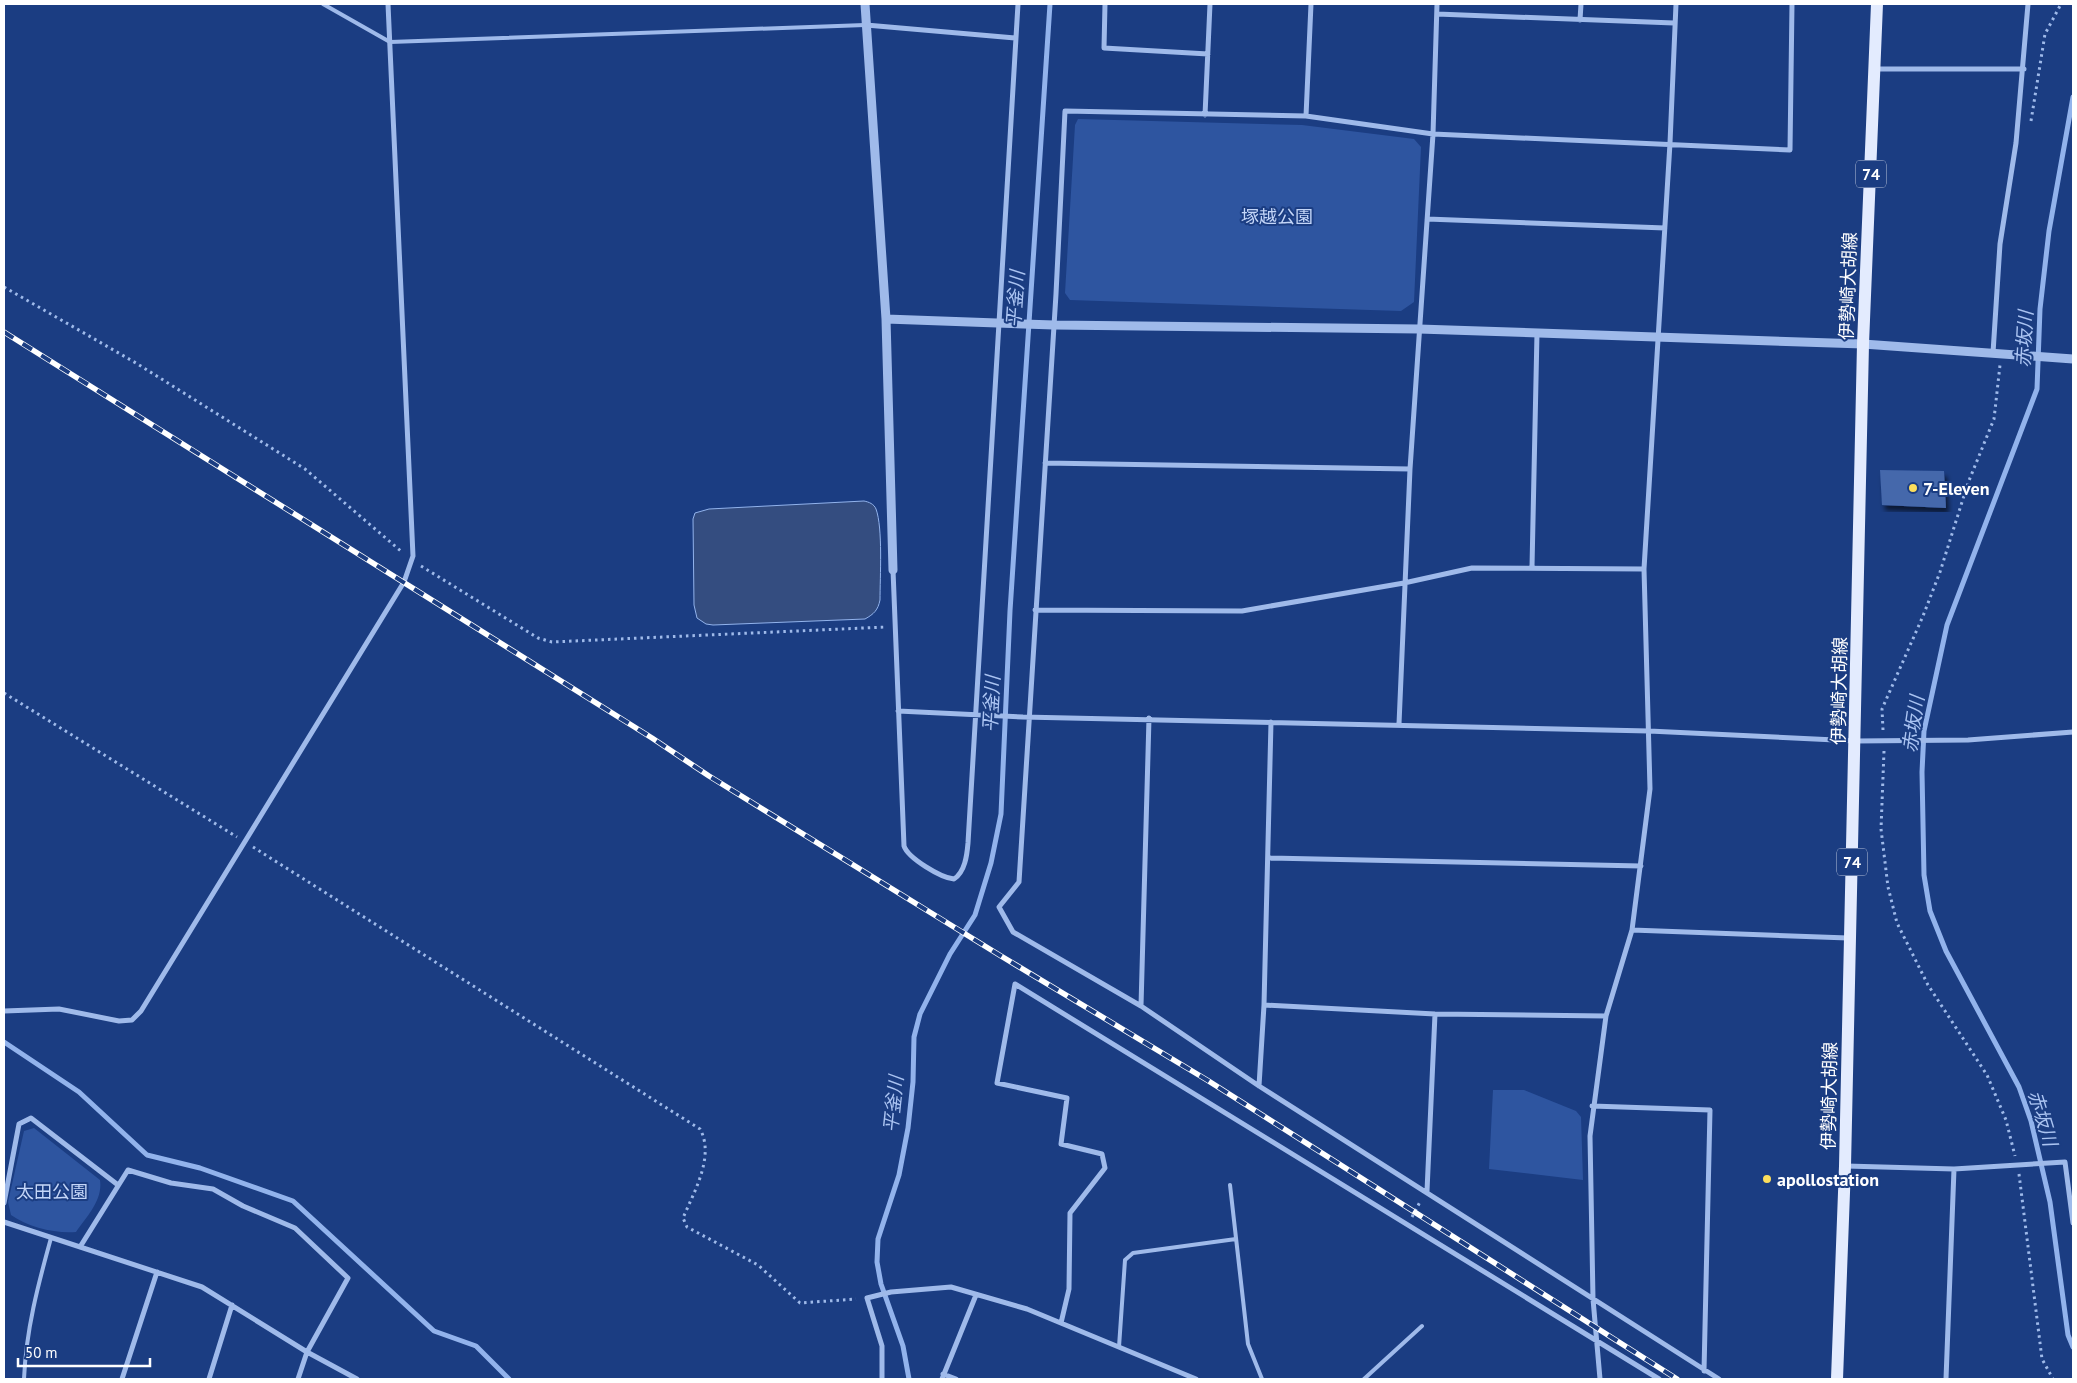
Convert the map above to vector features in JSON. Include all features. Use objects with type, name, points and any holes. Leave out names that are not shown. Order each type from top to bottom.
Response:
[{"type":"main road","name":"伊勢崎大胡線","points":[[1836,1379],[1845,1166],[1849,938],[1856,741],[1863,344],[1877,4]]},
{"type":"street","points":[[4,1011],[60,1009],[119,1021],[132,1020],[141,1011],[404,582],[412,561],[388,4]]},
{"type":"street","points":[[865,4],[886,320],[894,626],[904,846],[911,857],[944,876],[954,879],[958,876],[968,854],[974,715],[1018,4]]},
{"type":"street","points":[[1106,4],[1104,48],[1208,54]]},
{"type":"street","points":[[1205,115],[1210,4]]},
{"type":"street","points":[[1306,116],[1311,4]]},
{"type":"street","points":[[1399,724],[1410,469],[1433,134],[1437,4]]},
{"type":"street","points":[[1580,20],[1581,4]]},
{"type":"street","points":[[1600,1379],[1593,1300],[1590,1136],[1592,1106],[1606,1016],[1632,930],[1650,790],[1644,569],[1670,143],[1676,4]]},
{"type":"street","points":[[1719,1379],[1258,1086],[1141,1006],[1013,932],[999,907],[1019,882],[1026,717],[1045,463],[1049,325],[1065,111],[1306,116],[1433,134],[1670,143],[1790,150],[1792,4]]},
{"type":"street","points":[[1997,354],[2000,244],[2016,143],[2024,69],[2028,4]]},
{"type":"street","points":[[1436,14],[1674,23]]},
{"type":"street","points":[[866,25],[1015,38]]},
{"type":"street","points":[[1875,69],[2024,69]]},
{"type":"street","points":[[1426,219],[1665,228]]},
{"type":"street","points":[[886,320],[1049,325],[1419,329],[1863,344],[2073,359]]},
{"type":"street","points":[[1532,567],[1537,333]]},
{"type":"street","points":[[1045,463],[1410,469]]},
{"type":"street","points":[[1035,610],[1242,611],[1404,583],[1472,568],[1644,569]]},
{"type":"street","points":[[898,711],[982,716],[1149,718],[1649,731],[1856,741],[1968,740],[2073,732]]},
{"type":"street","points":[[1141,1006],[1149,718]]},
{"type":"street","points":[[1258,1086],[1264,1005],[1271,722]]},
{"type":"street","points":[[1268,858],[1641,866]]},
{"type":"street","points":[[1632,930],[1849,938]]},
{"type":"street","points":[[1061,1323],[1069,1289],[1070,1213],[1105,1168],[1102,1154],[1061,1144],[1067,1098],[996,1083],[1015,984],[1659,1379]]},
{"type":"street","points":[[1264,1005],[1435,1014],[1606,1016]]},
{"type":"street","points":[[1426,1191],[1435,1014]]},
{"type":"street","points":[[1592,1106],[1710,1110],[1704,1371]]},
{"type":"street","points":[[4,1203],[19,1124],[31,1118],[118,1185]]},
{"type":"street","points":[[1845,1166],[1954,1169],[2065,1162],[2073,1223]]},
{"type":"street","points":[[1946,1379],[1954,1169]]},
{"type":"street","points":[[80,1246],[128,1170],[170,1183],[213,1189],[243,1206],[295,1228],[348,1278],[307,1352],[298,1379]]},
{"type":"street","points":[[4,1222],[202,1287],[307,1352],[357,1379]]},
{"type":"street","points":[[122,1379],[157,1272]]},
{"type":"street","points":[[882,1379],[882,1346],[870,1298],[891,1292],[951,1287],[1027,1309],[1181,1376],[1196,1379]]},
{"type":"street","points":[[956,1379],[942,1377],[976,1295]]},
{"type":"street","points":[[209,1379],[232,1305]]},
{"type":"lane","points":[[323,4],[390,42],[866,25]]},
{"type":"lane","points":[[1230,1185],[1248,1344],[1262,1379]]},
{"type":"lane","points":[[24,1379],[25,1347],[31,1310],[52,1238]]},
{"type":"lane","points":[[1118,1347],[1125,1260],[1133,1254],[1236,1239]]},
{"type":"lane","points":[[1364,1379],[1422,1326]]},
{"type":"path","points":[[4,287],[136,363],[305,469],[412,561],[538,638],[552,642],[894,626]]},
{"type":"path","points":[[1997,354],[1994,419],[1968,483],[1940,572],[1882,709],[1887,740],[1881,829],[1888,887],[1897,922],[1928,985],[1987,1075],[2006,1120],[2021,1165],[2042,1359],[2053,1379]]},
{"type":"path","points":[[4,693],[245,842],[700,1129],[704,1137],[703,1170],[683,1218],[686,1227],[758,1265],[800,1303],[870,1298]]},
{"type":"path","points":[[1408,1224],[1426,1191]]},
{"type":"green space","name":"塚越公園","points":[[1078,119],[1302,125],[1414,139],[1421,147],[1414,302],[1401,311],[1070,300],[1065,293],[1075,125]]},
{"type":"green space","points":[[1493,1090],[1524,1090],[1576,1111],[1581,1117],[1583,1180],[1489,1169]]},
{"type":"green space","name":"太田公園","points":[[34,1128],[100,1180],[97,1201],[76,1232],[42,1229],[11,1215],[8,1202],[24,1131]]},
{"type":"shaded area","points":[[864,501],[871,503],[876,509],[880,528],[880,600],[877,609],[871,615],[865,619],[713,625],[706,624],[697,618],[694,605],[693,519],[695,513],[709,509]]},
{"type":"building","name":"7-Eleven","points":[[1880,470],[1944,471],[1946,508],[1882,505]]},
{"type":"waterway","name":"平釜川","points":[[909,1379],[903,1346],[881,1284],[877,1262],[878,1239],[899,1175],[908,1128],[913,1082],[914,1037],[920,1014],[950,954],[975,915],[991,863],[1001,814],[1010,611],[1050,4]]},
{"type":"waterway","name":"赤坂川","points":[[2073,97],[2049,231],[2040,309],[2037,389],[1947,625],[1924,731],[1922,772],[1924,875],[1930,911],[1946,951],[2019,1087],[2031,1121],[2050,1202],[2068,1335],[2073,1347]]},
{"type":"waterway","points":[[4,1042],[79,1092],[147,1155],[200,1168],[293,1201],[434,1331],[476,1346],[509,1379]]},
{"type":"railway","points":[[4,332],[652,738],[709,776],[1207,1080],[1677,1379]]},
{"type":"place","name":"7-Eleven","points":[[1913,488]]},
{"type":"place","name":"apollostation","points":[[1767,1179]]}]
